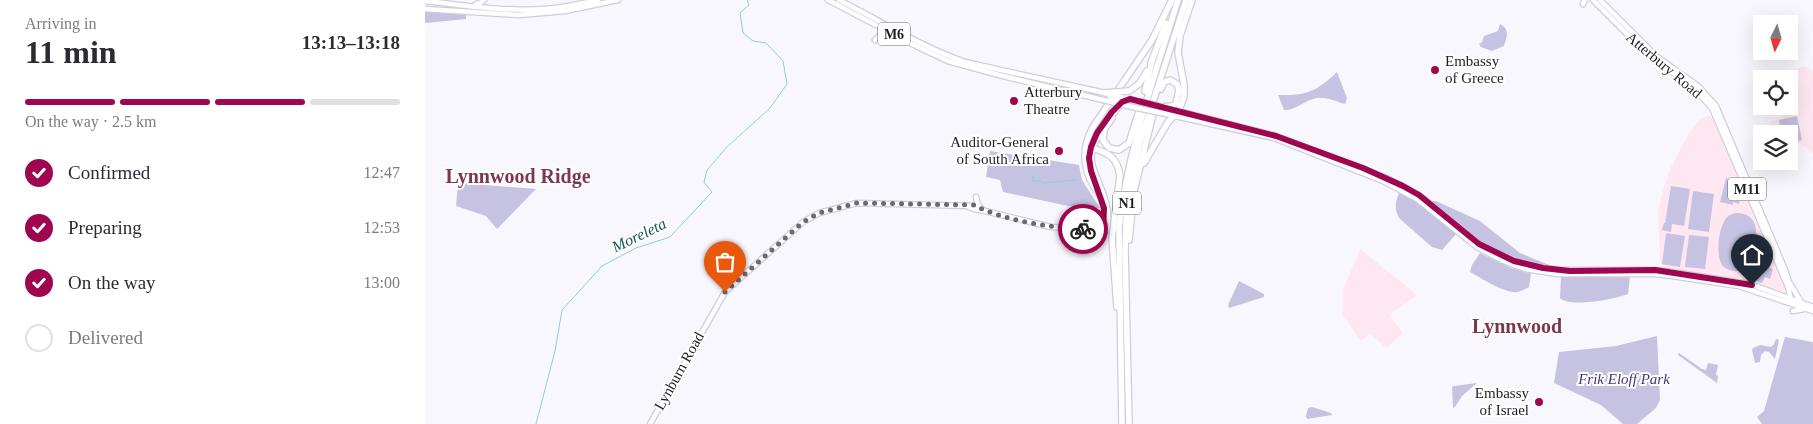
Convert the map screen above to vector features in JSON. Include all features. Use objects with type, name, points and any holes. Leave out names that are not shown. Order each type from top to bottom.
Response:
[{"type":"highway","name":"N1","points":[[1122,424],[1119,228],[1129,161],[1147,96],[1151,73],[1175,0]]},
{"type":"highway","points":[[1104,95],[1129,91],[1142,81],[1152,61],[1175,0]]},
{"type":"highway","points":[[1101,196],[1086,171],[1085,151],[1087,139],[1093,127],[1153,40],[1175,0]]},
{"type":"highway","name":"N1","points":[[1129,424],[1125,231],[1130,184],[1139,142],[1186,0]]},
{"type":"highway","points":[[1164,69],[1192,0]]},
{"type":"highway","points":[[1132,204],[1144,163],[1164,128],[1177,113],[1185,88],[1178,61],[1179,43],[1192,0]]},
{"type":"highway","points":[[1112,118],[1104,130],[1103,140],[1109,148],[1119,150],[1125,147],[1130,140],[1152,61]]},
{"type":"highway","points":[[1126,292],[1132,204],[1160,90],[1166,81],[1174,81],[1179,87],[1177,101],[1174,105],[1161,106]]},
{"type":"highway","points":[[1092,148],[1103,151],[1113,158],[1120,176],[1112,238],[1121,376]]},
{"type":"main road","points":[[452,4],[477,4],[484,0]]},
{"type":"main road","points":[[487,8],[543,9],[595,0]]},
{"type":"main road","points":[[425,9],[479,13],[534,14],[565,11],[616,0]]},
{"type":"main road","name":"M6","points":[[829,0],[932,54],[962,65],[1072,92],[1104,95]]},
{"type":"main road","name":"M6","points":[[839,0],[937,51],[965,62],[1097,92],[1137,108],[1177,113],[1265,132],[1285,142],[1402,189],[1468,237],[1489,250],[1514,261],[1543,268],[1570,271],[1655,270],[1740,282],[1772,292],[1811,309]]},
{"type":"main road","name":"Atterbury Road","points":[[1593,0],[1652,59],[1691,85],[1712,108],[1789,284]]},
{"type":"main road","name":"Atterbury Road","points":[[1600,0],[1656,56],[1698,86],[1715,106],[1789,284],[1792,302]]},
{"type":"main road","points":[[1607,0],[1607,4],[1614,14]]},
{"type":"main road","points":[[425,1],[534,14]]},
{"type":"main road","points":[[491,1],[497,8]]},
{"type":"main road","points":[[479,13],[485,13],[487,8]]},
{"type":"main road","points":[[875,40],[883,33],[895,35]]},
{"type":"main road","points":[[1000,69],[1003,72],[1048,83],[1072,92]]},
{"type":"main road","name":"M6","points":[[1119,102],[1130,99],[1161,106],[1177,113],[1273,137],[1336,158],[1403,186],[1425,200],[1477,247],[1525,269],[1569,275],[1655,274],[1672,276],[1744,287],[1811,309]]},
{"type":"main road","points":[[1105,230],[1105,215],[1101,196],[1091,171],[1089,158],[1097,133],[1119,102]]},
{"type":"main road","points":[[1105,230],[1109,218],[1107,204],[1091,164],[1092,148],[1112,118],[1119,102]]},
{"type":"main road","points":[[1271,143],[1273,137]]},
{"type":"main road","points":[[964,205],[971,203],[975,198],[978,205],[984,210]]},
{"type":"main road","name":"Lynburn Road","points":[[650,424],[716,304],[725,292],[803,222],[819,213],[857,203],[964,205],[1051,227],[1105,230]]},
{"type":"main road","points":[[1772,292],[1784,293],[1789,284]]},
{"type":"main road","points":[[1789,284],[1803,304]]},
{"type":"main road","points":[[1793,312],[1811,309]]},
{"type":"shaded area","points":[[1803,66],[1813,70],[1813,153],[1800,143],[1798,144],[1798,125],[1771,125],[1770,123],[1785,115],[1798,115],[1798,70],[1795,70]]},
{"type":"shaded area","points":[[1708,115],[1713,117],[1719,127],[1786,288],[1780,292],[1748,280],[1664,267],[1660,263],[1658,209],[1662,194],[1671,167],[1689,133],[1698,121]]},
{"type":"shaded area","points":[[1360,249],[1417,295],[1389,315],[1403,333],[1386,348],[1370,333],[1361,341],[1343,315],[1343,290]]},
{"type":"green space","points":[[425,11],[466,15],[466,19],[425,23]]},
{"type":"green space","points":[[1500,24],[1505,28],[1507,36],[1504,46],[1492,51],[1481,47],[1479,44],[1484,36],[1498,31]]},
{"type":"green space","points":[[1337,72],[1347,98],[1345,104],[1329,99],[1317,98],[1284,110],[1278,95],[1297,95],[1311,91]]},
{"type":"green space","points":[[1797,116],[1802,140],[1798,141],[1798,125],[1780,125],[1779,120]]},
{"type":"green space","points":[[990,151],[1079,165],[1082,180],[1100,208],[1068,206],[1003,192],[1000,180],[986,177]]},
{"type":"green space","points":[[1726,178],[1739,181],[1736,190],[1742,192],[1739,204],[1733,202],[1733,205],[1720,202]]},
{"type":"green space","points":[[458,183],[536,189],[497,229],[486,216],[456,206]]},
{"type":"green space","points":[[1671,186],[1690,189],[1684,226],[1672,224],[1671,232],[1662,230],[1665,223]]},
{"type":"green space","points":[[1400,190],[1457,233],[1442,250],[1432,247],[1400,219],[1396,208],[1396,201]]},
{"type":"green space","points":[[1693,191],[1714,194],[1709,232],[1688,229]]},
{"type":"green space","points":[[1430,201],[1436,201],[1480,221],[1520,253],[1554,267],[1521,261],[1481,243]]},
{"type":"green space","points":[[1738,213],[1747,215],[1753,220],[1756,227],[1756,245],[1751,271],[1727,269],[1719,258],[1719,244],[1723,224],[1726,218]]},
{"type":"green space","points":[[1666,233],[1685,236],[1680,267],[1662,264]]},
{"type":"green space","points":[[1689,235],[1709,237],[1705,269],[1685,267]]},
{"type":"green space","points":[[1480,253],[1511,268],[1531,273],[1529,287],[1518,292],[1507,291],[1470,272]]},
{"type":"green space","points":[[1758,260],[1769,263],[1768,267],[1773,269],[1770,279],[1765,277],[1762,283],[1752,280]]},
{"type":"green space","points":[[1561,277],[1630,277],[1628,294],[1593,302],[1565,301],[1560,298]]},
{"type":"green space","points":[[1239,281],[1264,294],[1264,297],[1229,308],[1228,305]]},
{"type":"green space","name":"Frik Eloff Park","points":[[1657,336],[1660,400],[1656,408],[1637,424],[1623,424],[1601,405],[1554,383],[1559,352],[1616,346]]},
{"type":"green space","points":[[1785,337],[1813,342],[1813,424],[1762,424],[1757,417],[1764,411]]},
{"type":"green space","points":[[1776,339],[1779,340],[1775,359],[1769,352],[1765,351],[1761,355],[1760,362],[1755,363],[1753,348],[1760,345],[1771,347]]},
{"type":"green space","points":[[1679,353],[1702,369],[1706,370],[1708,363],[1718,365],[1717,383],[1678,355]]},
{"type":"green space","points":[[1477,383],[1462,396],[1453,408],[1452,387]]},
{"type":"green space","points":[[1312,407],[1332,415],[1307,419],[1308,408]]},
{"type":"waterway","name":"Moreleta","points":[[536,424],[555,351],[562,310],[602,266],[636,248],[670,237],[712,192],[704,182],[707,170],[727,147],[770,108],[787,84],[783,61],[766,43],[753,41],[743,33],[740,13],[749,5],[747,0]]},
{"type":"waterway","points":[[1030,176],[1034,179],[1032,181],[1041,181],[1043,183],[1076,180]]},
{"type":"way so far","points":[[725,292],[803,222],[819,213],[857,203],[974,205],[985,211],[1051,227],[1083,229]]},
{"type":"place","name":"Embassy of Greece","points":[[1435,70]]},
{"type":"place","name":"Atterbury Theatre","points":[[1014,101]]},
{"type":"place","name":"Auditor-General of South Africa","points":[[1059,151]]},
{"type":"place","name":"Embassy of Israel","points":[[1539,402]]},
{"type":"district","name":"Lynnwood Ridge","points":[[518,176]]},
{"type":"district","name":"Lynnwood","points":[[1517,326]]},
{"type":"route","points":[[1083,229],[1103,230],[1105,215],[1101,196],[1089,164],[1089,154],[1093,140],[1112,112],[1122,102],[1130,99],[1276,136],[1318,150],[1381,176],[1419,195],[1479,244],[1526,265],[1570,271],[1655,270],[1752,285]]}]
